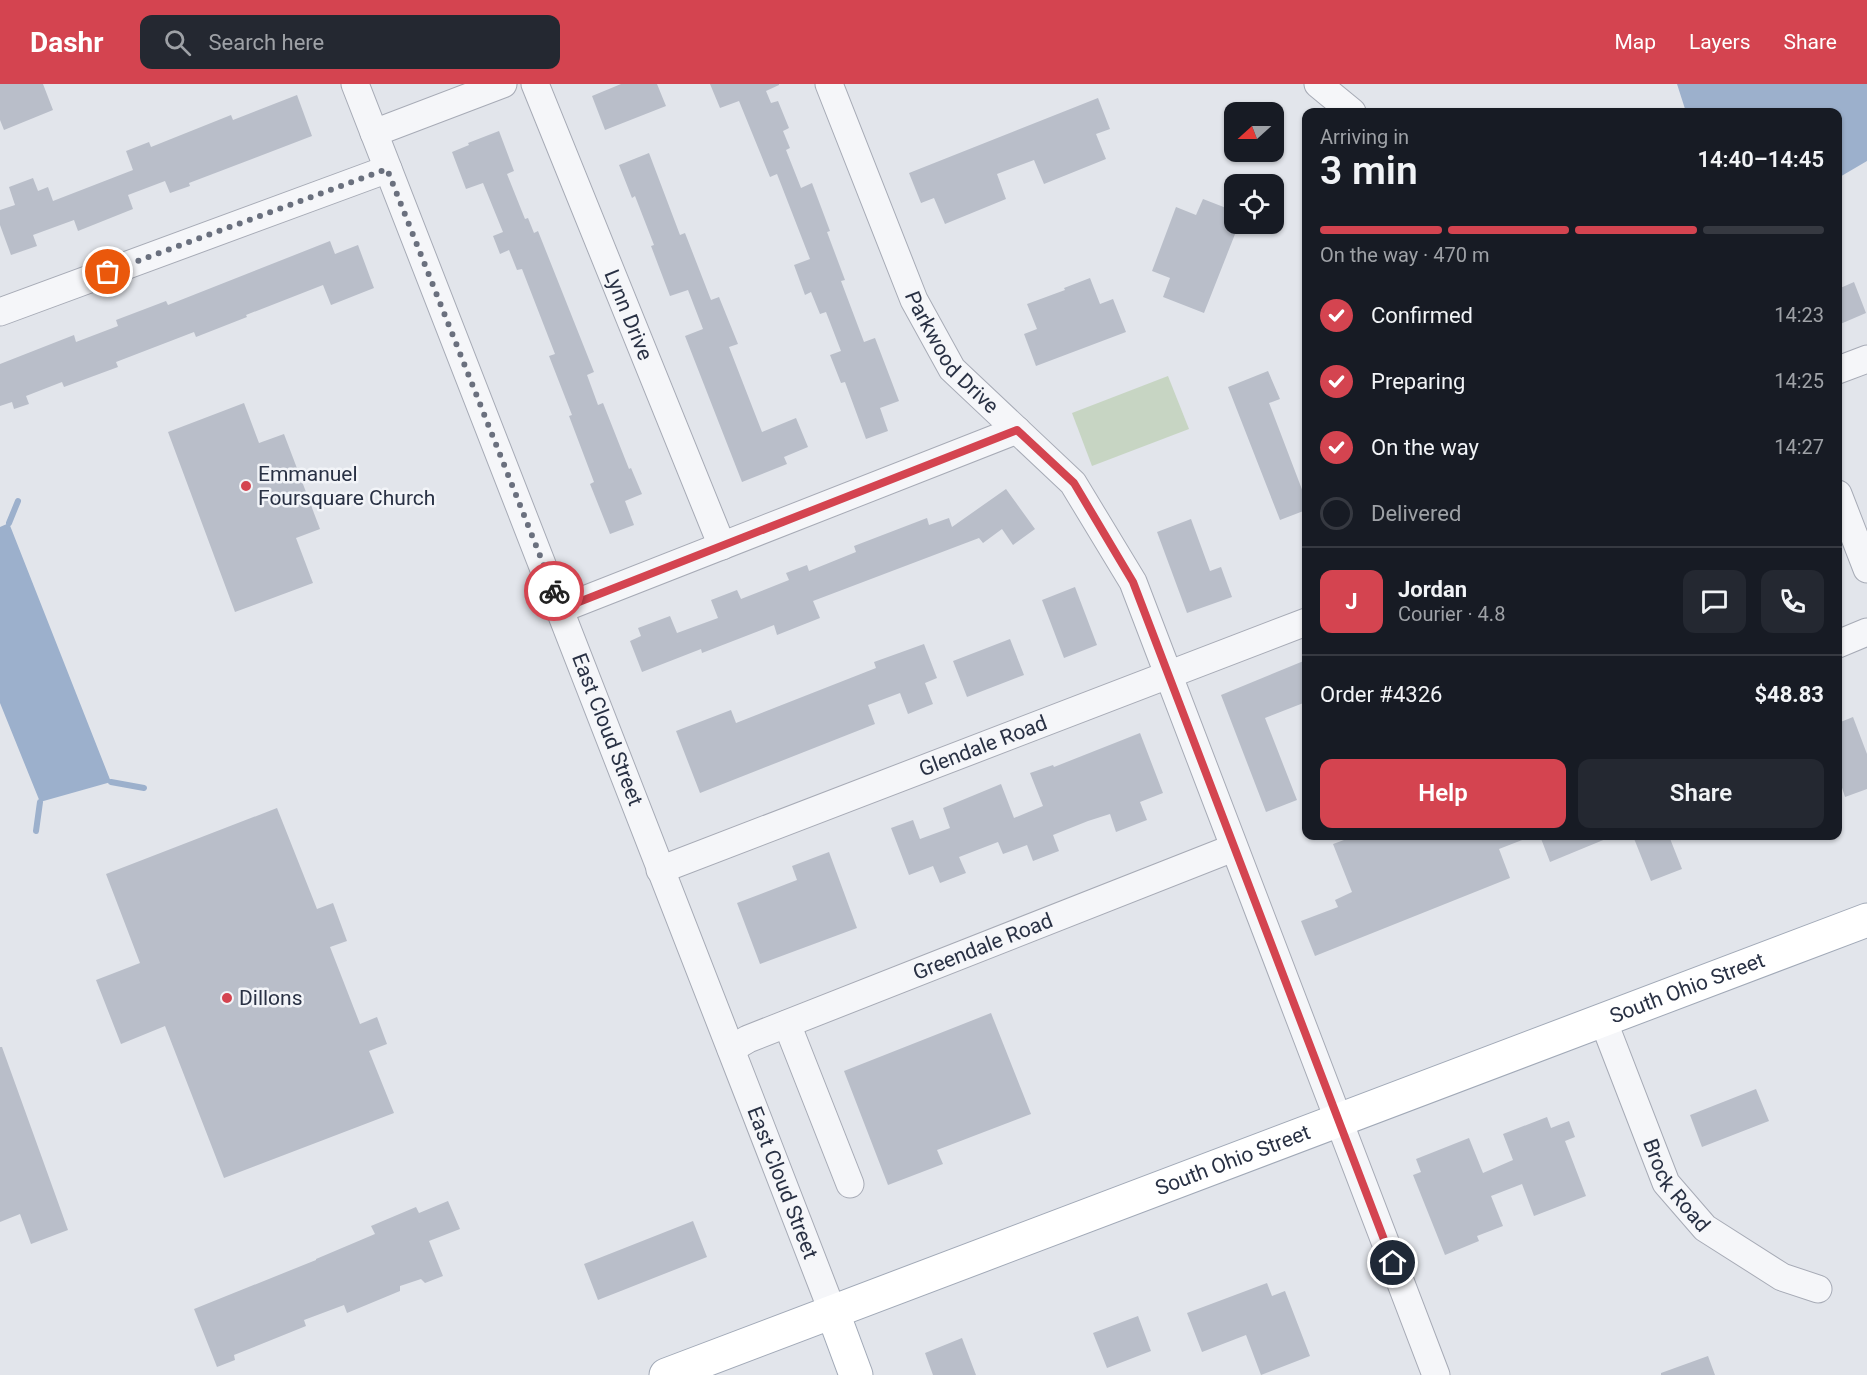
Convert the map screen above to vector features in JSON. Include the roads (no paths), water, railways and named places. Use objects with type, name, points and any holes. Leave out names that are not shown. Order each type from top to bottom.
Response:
[{"type":"main road","name":"South Ohio Street","points":[[666,1375],[1867,920]]},
{"type":"main road","name":"East Cloud Street","points":[[832,1313],[856,1375]]},
{"type":"street","name":"East Cloud Street","points":[[355,84],[561,609],[660,870],[732,1049],[832,1313]]},
{"type":"street","points":[[374,133],[503,84]]},
{"type":"street","name":"Lynn Drive","points":[[535,84],[722,546]]},
{"type":"street","name":"Parkwood Drive","points":[[830,84],[914,300],[952,369],[1074,483],[1133,582],[1436,1375]]},
{"type":"street","points":[[1318,84],[1347,108]]},
{"type":"street","points":[[0,312],[387,169]]},
{"type":"street","points":[[1842,368],[1867,359]]},
{"type":"street","points":[[561,609],[1017,430]]},
{"type":"street","points":[[1842,504],[1867,569]]},
{"type":"street","name":"Glendale Road","points":[[660,870],[1302,624]]},
{"type":"street","points":[[1842,642],[1867,632]]},
{"type":"street","name":"Greendale Road","points":[[732,1049],[748,1039],[1233,848]]},
{"type":"street","name":"Brock Road","points":[[1603,1020],[1666,1183],[1705,1228],[1782,1277],[1818,1290]]},
{"type":"street","points":[[787,1024],[850,1184]]},
{"type":"water","points":[[1677,84],[1867,84],[1867,161],[1842,176],[1842,108],[1685,108]]},
{"type":"water","points":[[9,523],[111,782],[40,802],[0,703],[0,527]]},
{"type":"waterway","points":[[9,523],[18,501]]},
{"type":"waterway","points":[[111,782],[144,788]]},
{"type":"waterway","points":[[36,831],[40,802]]},
{"type":"place","name":"Emmanuel Foursquare Church","points":[[246,486]]},
{"type":"place","name":"Dillons","points":[[227,998]]}]
